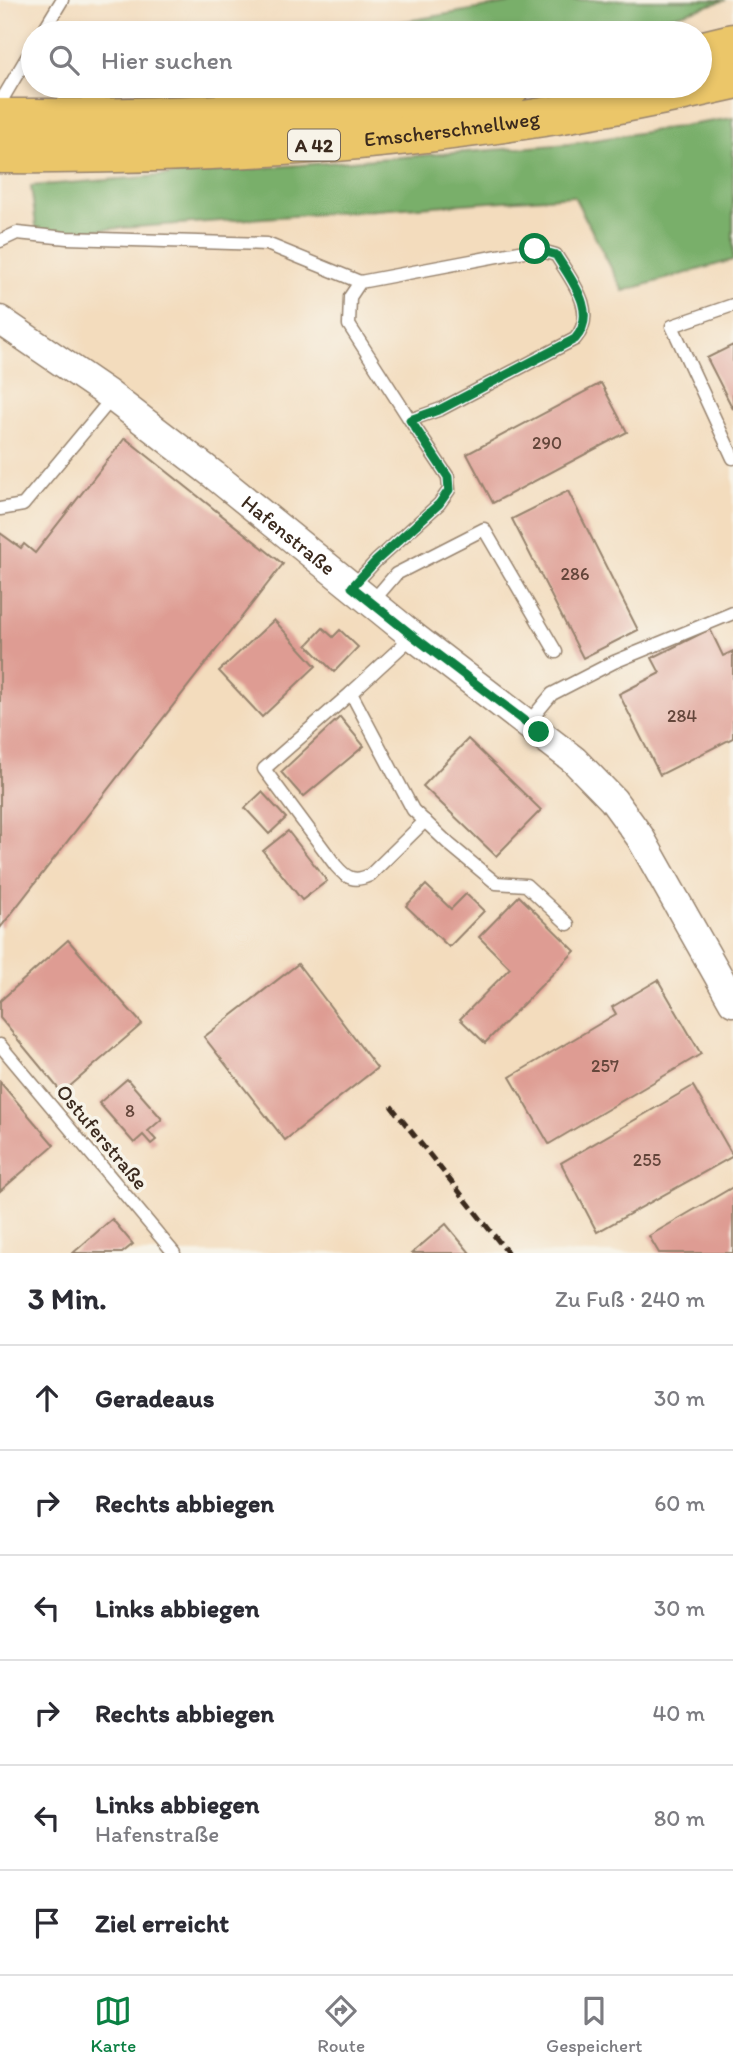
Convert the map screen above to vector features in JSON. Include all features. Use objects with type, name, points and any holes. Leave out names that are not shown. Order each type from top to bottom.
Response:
[{"type":"highway","points":[[712,48],[733,43]]},
{"type":"highway","name":"Emscherschnellweg","points":[[712,85],[733,80]]},
{"type":"highway","name":"Emscherschnellweg","points":[[0,118],[210,115],[422,98]]},
{"type":"highway","name":"Emscherschnellweg","points":[[0,155],[217,152],[334,143],[461,130],[649,98]]},
{"type":"street","name":"Hafenstraße","points":[[0,320],[113,397],[413,636],[574,760],[627,817],[733,1002]]},
{"type":"lane","points":[[49,21],[62,0]]},
{"type":"lane","points":[[0,103],[21,67]]},
{"type":"lane","points":[[0,241],[17,233],[67,238],[267,244],[360,282],[535,249],[556,255],[580,295],[586,315],[581,332],[575,339],[441,409],[410,420]]},
{"type":"lane","points":[[360,282],[349,297],[349,325],[448,477],[449,490],[439,504],[376,561],[362,595]]},
{"type":"lane","points":[[733,304],[672,326],[733,458]]},
{"type":"lane","points":[[0,509],[23,505],[113,397]]},
{"type":"lane","points":[[362,595],[396,574],[484,529],[556,652]]},
{"type":"lane","points":[[528,723],[552,694],[614,662],[733,613]]},
{"type":"lane","points":[[413,636],[264,769],[343,875],[350,879],[359,880],[370,875],[425,821]]},
{"type":"lane","points":[[351,693],[413,810],[495,883],[526,885],[568,924]]},
{"type":"lane","name":"Ostuferstraße","points":[[0,1045],[174,1253]]},
{"type":"green space","points":[[529,0],[726,0],[651,21],[406,21]]},
{"type":"green space","points":[[733,118],[733,260],[623,291],[574,196],[37,234],[31,186],[569,144]]},
{"type":"building","points":[[733,345],[733,409],[707,358]]},
{"type":"building","points":[[601,383],[627,432],[493,503],[467,454]]},
{"type":"building","points":[[125,438],[283,564],[0,928],[0,533],[21,548],[24,544],[35,553]]},
{"type":"building","points":[[568,491],[638,630],[583,658],[512,519]]},
{"type":"building","points":[[274,620],[316,666],[262,717],[219,671]]},
{"type":"building","points":[[323,628],[333,637],[340,630],[358,647],[334,672],[307,645]]},
{"type":"building","points":[[710,629],[723,656],[733,651],[733,738],[660,775],[619,694],[660,673],[652,658]]},
{"type":"building","points":[[340,717],[364,746],[303,797],[281,772]]},
{"type":"building","points":[[468,739],[541,810],[496,856],[423,786]]},
{"type":"building","points":[[262,792],[286,818],[269,834],[245,808]]},
{"type":"building","points":[[288,831],[327,881],[302,900],[263,851]]},
{"type":"building","points":[[426,885],[451,909],[466,894],[484,911],[449,947],[406,906]]},
{"type":"building","points":[[519,896],[575,951],[485,1043],[460,1019],[510,968],[479,937]]},
{"type":"building","points":[[68,940],[142,1024],[62,1093],[0,1018],[0,1001]]},
{"type":"building","points":[[298,964],[377,1068],[285,1140],[204,1037]]},
{"type":"building","points":[[658,980],[701,1054],[549,1144],[510,1077],[616,1014],[612,1007]]},
{"type":"building","points":[[127,1079],[162,1119],[148,1131],[156,1140],[151,1144],[143,1135],[134,1143],[99,1103]]},
{"type":"building","points":[[0,1082],[54,1145],[0,1191]]},
{"type":"building","points":[[693,1086],[733,1156],[597,1232],[561,1163]]},
{"type":"building","points":[[733,1187],[733,1253],[659,1253],[649,1236]]},
{"type":"building","points":[[112,1219],[133,1244],[122,1253],[73,1253]]},
{"type":"building","points":[[446,1224],[470,1253],[412,1253]]},
{"type":"railway","points":[[391,1106],[508,1253]]},
{"type":"route","points":[[535,249],[556,255],[580,295],[586,315],[581,332],[575,339],[441,409],[410,420],[448,477],[449,490],[439,504],[376,561],[352,587],[539,732]]}]
